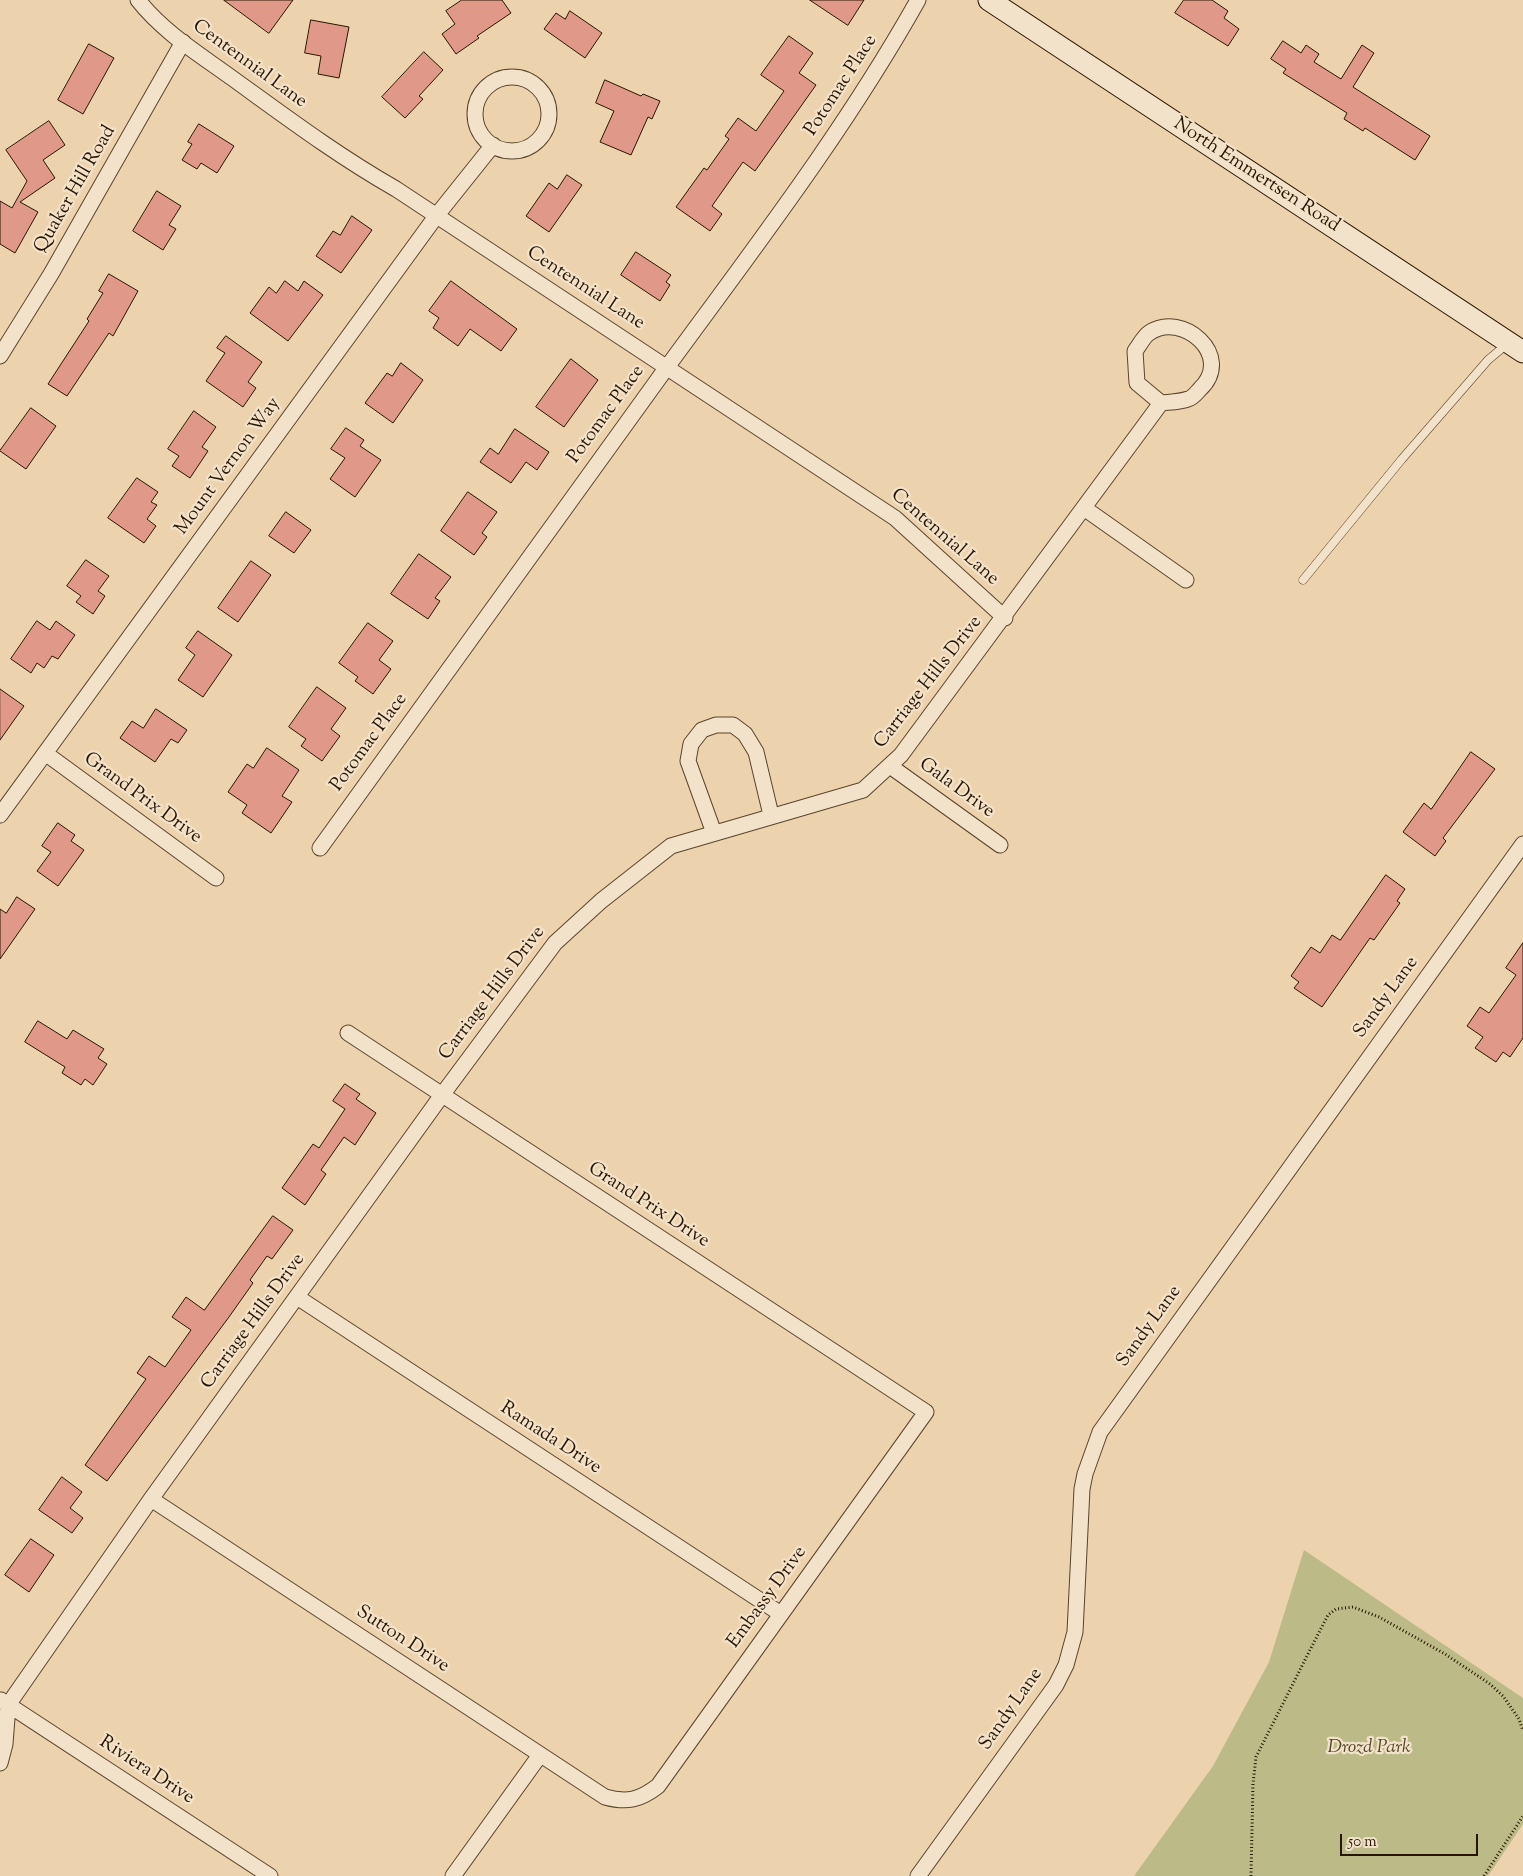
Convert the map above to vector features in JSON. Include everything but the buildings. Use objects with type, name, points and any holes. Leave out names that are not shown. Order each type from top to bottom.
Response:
[{"type":"street","name":"Centennial Lane","points":[[138,0],[154,18],[183,42],[321,143],[437,215],[895,518],[1005,618]]},
{"type":"street","name":"Potomac Place","points":[[320,848],[816,162],[887,56],[918,0]]},
{"type":"street","name":"North Emmertsen Road","points":[[989,0],[1516,347]]},
{"type":"street","name":"Quaker Hill Road","points":[[0,356],[51,274],[183,42]]},
{"type":"street","points":[[507,77],[522,78],[530,81],[544,95],[549,108],[545,132],[536,143],[522,150],[503,150],[494,145],[480,132],[476,119],[480,96],[489,85],[507,77]]},
{"type":"street","name":"Mount Vernon Way","points":[[0,815],[437,215],[494,145]]},
{"type":"street","points":[[1174,326],[1196,335],[1210,353],[1212,369],[1208,382],[1190,399],[1162,403],[1137,383],[1135,351],[1150,332],[1174,326]]},
{"type":"street","name":"Carriage Hills Drive","points":[[4,1702],[442,1094],[555,943],[601,901],[671,846],[771,815],[863,790],[890,766],[901,755],[1005,618],[1162,403]]},
{"type":"street","points":[[1084,508],[1186,580]]},
{"type":"street","points":[[714,833],[688,761],[691,744],[702,730],[716,725],[733,725],[745,734],[756,752],[771,815]]},
{"type":"street","name":"Grand Prix Drive","points":[[45,753],[216,878]]},
{"type":"street","name":"Gala Drive","points":[[890,766],[1000,845]]},
{"type":"street","name":"Sandy Lane","points":[[918,1876],[1056,1685],[1066,1665],[1075,1632],[1082,1488],[1094,1445],[1104,1425],[1523,844]]},
{"type":"street","name":"Grand Prix Drive","points":[[348,1033],[926,1412]]},
{"type":"street","name":"Ramada Drive","points":[[296,1296],[781,1614]]},
{"type":"street","name":"Embassy Drive","points":[[635,1800],[658,1786],[926,1412]]},
{"type":"street","name":"Sutton Drive","points":[[151,1499],[605,1797],[620,1801],[635,1800]]},
{"type":"street","points":[[0,1763],[5,1744],[4,1702]]},
{"type":"street","name":"Riviera Drive","points":[[4,1702],[270,1876]]},
{"type":"street","points":[[452,1876],[540,1755]]},
{"type":"lane","points":[[1303,580],[1402,459],[1488,360],[1516,347]]},
{"type":"path","points":[[1250,1876],[1253,1784],[1256,1757],[1328,1615],[1336,1609],[1353,1607],[1379,1617],[1445,1654],[1490,1684],[1503,1696],[1519,1719],[1523,1730]]},
{"type":"path","points":[[1484,1876],[1523,1816]]},
{"type":"green space","name":"Drozd Park","points":[[1304,1550],[1523,1698],[1523,1824],[1488,1876],[1134,1876],[1213,1766],[1269,1662]]}]
